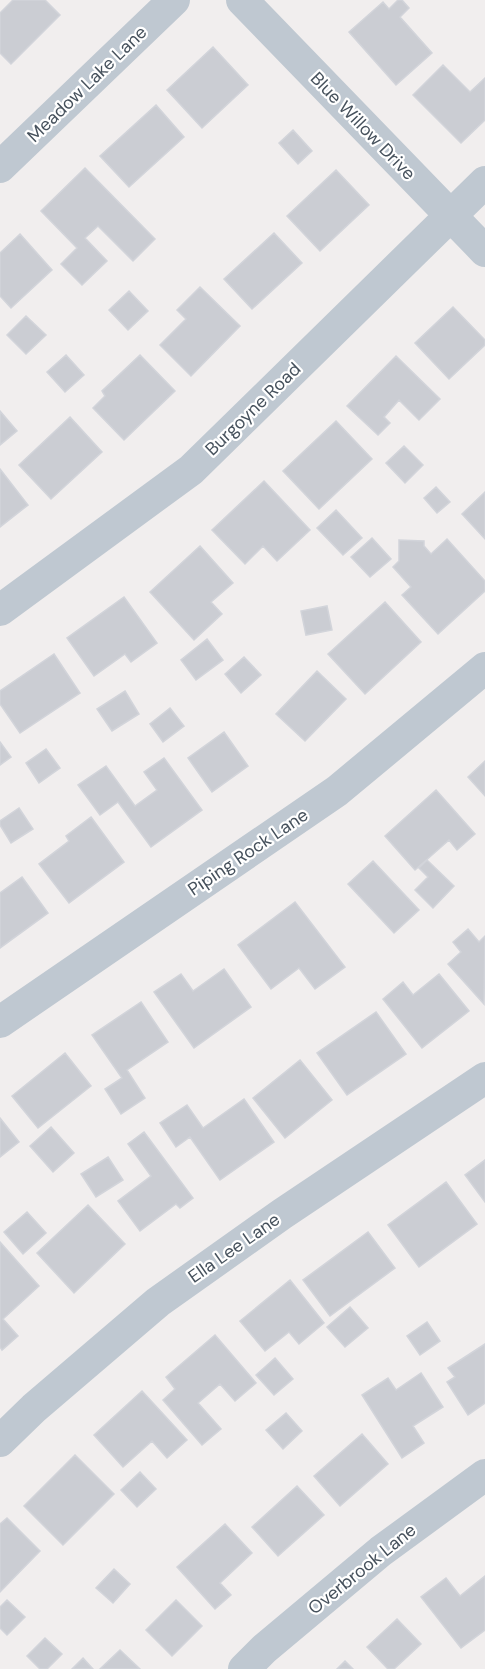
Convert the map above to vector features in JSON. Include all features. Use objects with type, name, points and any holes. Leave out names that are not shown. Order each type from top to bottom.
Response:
[{"type":"street","name":"Meadow Lake Lane","points":[[0,167],[174,0]]},
{"type":"street","name":"Blue Willow Drive","points":[[242,0],[485,251]]},
{"type":"street","name":"Burgoyne Road","points":[[0,610],[191,470],[485,182]]},
{"type":"street","name":"Piping Rock Lane","points":[[0,1022],[338,791],[485,668]]},
{"type":"street","name":"Ella Lee Lane","points":[[0,1440],[158,1302],[282,1214],[485,1078]]},
{"type":"street","name":"Overbrook Lane","points":[[244,1669],[264,1649],[381,1551],[485,1475]]},
{"type":"building","points":[[13,0],[45,0],[60,15],[11,64],[0,53],[0,13]]},
{"type":"building","points":[[398,0],[402,0],[409,8],[400,17],[432,53],[396,85],[349,32],[383,2],[389,9]]},
{"type":"building","points":[[213,47],[248,85],[202,128],[167,90]]},
{"type":"building","points":[[443,65],[470,92],[485,78],[485,120],[461,143],[413,95]]},
{"type":"building","points":[[156,105],[184,137],[129,187],[100,156]]},
{"type":"building","points":[[293,130],[312,151],[298,164],[279,143]]},
{"type":"building","points":[[85,168],[155,239],[133,261],[98,226],[85,238],[107,261],[82,285],[61,264],[77,248],[41,211]]},
{"type":"building","points":[[336,170],[369,205],[320,251],[287,216]]},
{"type":"building","points":[[274,233],[302,263],[252,309],[224,279]]},
{"type":"building","points":[[20,234],[52,270],[11,308],[0,296],[0,253]]},
{"type":"building","points":[[200,287],[240,326],[191,376],[160,345],[186,319],[177,310]]},
{"type":"building","points":[[129,291],[148,311],[128,330],[109,310]]},
{"type":"building","points":[[453,307],[485,340],[485,345],[449,379],[415,343]]},
{"type":"building","points":[[26,316],[46,335],[26,354],[7,335]]},
{"type":"building","points":[[66,355],[84,375],[65,392],[47,372]]},
{"type":"building","points":[[140,355],[175,391],[124,440],[93,408],[105,396],[102,391]]},
{"type":"building","points":[[396,356],[440,399],[419,420],[399,400],[384,417],[390,423],[378,435],[347,406]]},
{"type":"building","points":[[0,411],[17,431],[0,445]]},
{"type":"building","points":[[70,417],[102,452],[51,499],[19,465]]},
{"type":"building","points":[[336,421],[372,459],[319,509],[283,471]]},
{"type":"building","points":[[404,446],[423,465],[405,483],[386,463]]},
{"type":"building","points":[[0,469],[28,505],[0,527]]},
{"type":"building","points":[[264,481],[310,530],[277,561],[263,546],[245,564],[212,530]]},
{"type":"building","points":[[436,487],[450,502],[437,513],[424,498]]},
{"type":"building","points":[[485,492],[485,539],[462,514]]},
{"type":"building","points":[[336,510],[362,538],[343,555],[317,528]]},
{"type":"building","points":[[372,538],[391,559],[370,577],[351,557]]},
{"type":"building","points":[[447,539],[485,581],[485,591],[438,634],[402,595],[411,587],[393,567],[399,561],[399,540],[424,541],[424,546],[431,554]]},
{"type":"building","points":[[200,546],[233,583],[211,602],[222,614],[194,640],[150,592]]},
{"type":"building","points":[[124,597],[157,643],[131,662],[125,654],[94,676],[67,638]]},
{"type":"building","points":[[385,602],[421,642],[365,694],[328,654]]},
{"type":"building","points":[[327,606],[332,630],[306,635],[301,611]]},
{"type":"building","points":[[207,639],[223,660],[196,680],[181,660]]},
{"type":"building","points":[[54,654],[80,693],[20,733],[0,704],[0,691]]},
{"type":"building","points":[[244,657],[261,675],[241,693],[225,674]]},
{"type":"building","points":[[317,671],[346,699],[305,741],[276,714]]},
{"type":"building","points":[[125,691],[139,714],[112,731],[97,709]]},
{"type":"building","points":[[170,708],[184,726],[163,742],[150,724]]},
{"type":"building","points":[[224,732],[248,766],[212,792],[188,758]]},
{"type":"building","points":[[0,742],[11,757],[0,765]]},
{"type":"building","points":[[46,749],[60,768],[39,783],[26,763]]},
{"type":"building","points":[[164,758],[202,810],[151,847],[118,802],[100,815],[78,785],[106,766],[135,806],[157,790],[144,772]]},
{"type":"building","points":[[485,761],[485,796],[468,777]]},
{"type":"building","points":[[436,790],[475,834],[457,850],[449,840],[415,870],[385,836]]},
{"type":"building","points":[[19,808],[33,829],[11,843],[0,821]]},
{"type":"building","points":[[91,817],[124,862],[69,903],[39,864],[69,841],[66,836]]},
{"type":"building","points":[[427,860],[454,886],[433,908],[415,890],[428,877],[419,868]]},
{"type":"building","points":[[373,861],[419,910],[394,933],[348,884]]},
{"type":"building","points":[[22,877],[48,913],[0,948],[0,893]]},
{"type":"building","points":[[295,902],[345,967],[315,989],[299,968],[271,989],[238,945]]},
{"type":"building","points":[[468,929],[479,942],[485,936],[484,1004],[448,964],[461,952],[453,942]]},
{"type":"building","points":[[224,969],[251,1007],[194,1048],[154,992],[181,974],[193,991]]},
{"type":"building","points":[[439,974],[469,1011],[422,1048],[383,999],[403,982],[413,995]]},
{"type":"building","points":[[141,1002],[168,1042],[127,1070],[145,1098],[121,1114],[105,1089],[122,1078],[92,1035]]},
{"type":"building","points":[[376,1012],[406,1054],[347,1095],[317,1053]]},
{"type":"building","points":[[65,1053],[91,1086],[38,1128],[12,1096]]},
{"type":"building","points":[[300,1060],[332,1100],[285,1138],[253,1098]]},
{"type":"building","points":[[244,1099],[274,1142],[220,1180],[190,1137],[176,1147],[160,1123],[187,1105],[203,1128]]},
{"type":"building","points":[[0,1118],[19,1142],[0,1157]]},
{"type":"building","points":[[51,1127],[74,1153],[53,1172],[30,1146]]},
{"type":"building","points":[[144,1132],[193,1198],[180,1208],[176,1204],[140,1231],[118,1201],[151,1176],[128,1144]]},
{"type":"building","points":[[108,1157],[123,1180],[96,1197],[81,1174]]},
{"type":"building","points":[[485,1160],[485,1202],[465,1175]]},
{"type":"building","points":[[446,1182],[477,1224],[419,1267],[388,1225]]},
{"type":"building","points":[[88,1205],[125,1244],[74,1293],[37,1253]]},
{"type":"building","points":[[27,1212],[46,1233],[23,1254],[4,1232]]},
{"type":"building","points":[[368,1232],[395,1268],[330,1316],[303,1280]]},
{"type":"building","points":[[0,1242],[39,1286],[3,1319],[18,1336],[2,1350],[0,1347]]},
{"type":"building","points":[[290,1280],[324,1323],[299,1344],[289,1332],[265,1351],[240,1321]]},
{"type":"building","points":[[350,1307],[368,1328],[345,1347],[327,1327]]},
{"type":"building","points":[[427,1322],[440,1341],[420,1355],[407,1336]]},
{"type":"building","points":[[215,1335],[256,1383],[235,1401],[220,1384],[198,1403],[221,1429],[202,1445],[163,1400],[175,1389],[166,1377]]},
{"type":"building","points":[[485,1344],[485,1403],[468,1415],[447,1382],[455,1377],[448,1368]]},
{"type":"building","points":[[275,1358],[293,1379],[274,1395],[256,1375]]},
{"type":"building","points":[[421,1373],[443,1407],[413,1426],[424,1443],[402,1458],[362,1395],[388,1378],[396,1390]]},
{"type":"building","points":[[142,1391],[187,1440],[167,1458],[152,1441],[123,1467],[94,1435]]},
{"type":"building","points":[[286,1413],[302,1431],[283,1449],[266,1430]]},
{"type":"building","points":[[362,1434],[388,1464],[340,1506],[314,1476]]},
{"type":"building","points":[[75,1455],[114,1494],[63,1545],[24,1506]]},
{"type":"building","points":[[140,1472],[156,1489],[137,1507],[121,1490]]},
{"type":"building","points":[[297,1486],[324,1515],[278,1556],[252,1527]]},
{"type":"building","points":[[7,1518],[40,1551],[0,1592],[0,1524]]},
{"type":"building","points":[[225,1524],[252,1553],[220,1583],[231,1595],[215,1609],[177,1567]]},
{"type":"building","points":[[114,1569],[130,1584],[113,1603],[96,1588]]},
{"type":"building","points":[[485,1576],[485,1630],[461,1648],[421,1597],[446,1578],[460,1596]]},
{"type":"building","points":[[7,1600],[25,1617],[7,1635],[0,1628],[0,1607]]},
{"type":"building","points":[[176,1600],[202,1626],[172,1656],[146,1630]]},
{"type":"building","points":[[397,1619],[421,1644],[394,1669],[388,1669],[367,1647]]},
{"type":"building","points":[[45,1638],[62,1654],[47,1669],[40,1669],[27,1656]]},
{"type":"building","points":[[120,1650],[140,1669],[100,1669]]},
{"type":"building","points":[[83,1658],[93,1669],[72,1669]]},
{"type":"building","points":[[345,1661],[353,1669],[337,1669]]}]
